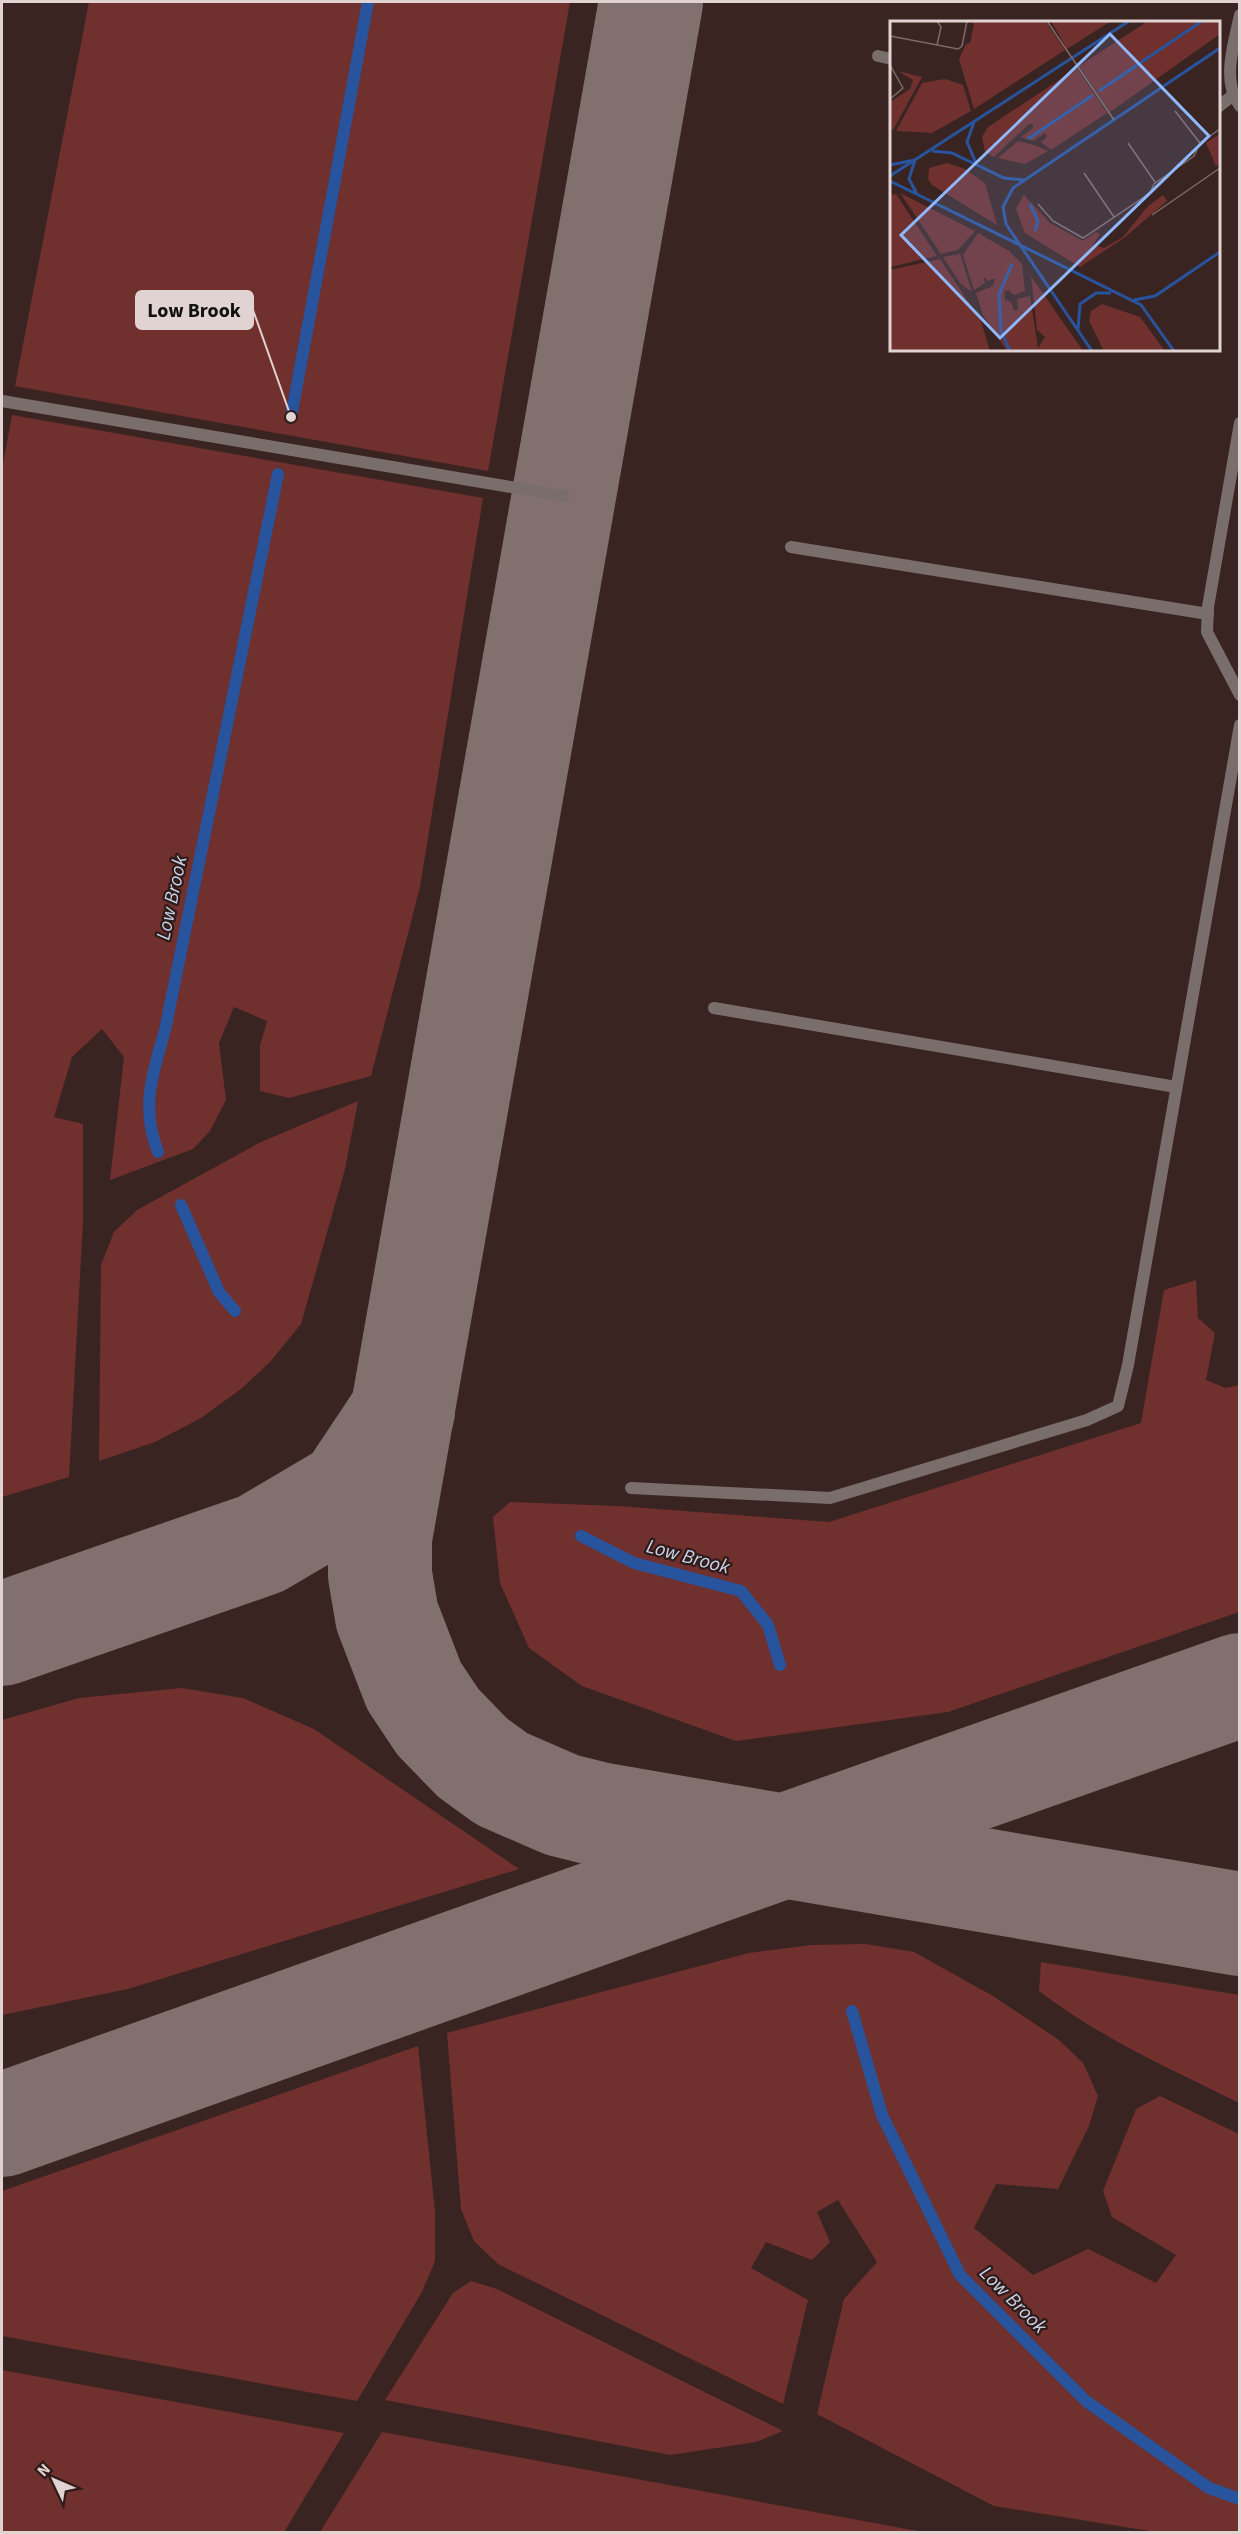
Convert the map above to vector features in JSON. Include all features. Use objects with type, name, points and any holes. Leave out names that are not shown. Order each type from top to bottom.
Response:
[{"type":"lane","points":[[1220,106],[1235,101],[1231,62],[1239,15]]},
{"type":"lane","points":[[878,56],[890,59]]},
{"type":"lane","points":[[2,401],[564,496]]},
{"type":"lane","points":[[1239,423],[1207,632],[1239,695]]},
{"type":"lane","points":[[791,547],[1208,614]]},
{"type":"lane","points":[[631,1488],[830,1498],[1087,1420],[1118,1406],[1128,1365],[1239,725]]},
{"type":"lane","points":[[714,1008],[1176,1087]]},
{"type":"shaded area","points":[[89,2],[570,2],[488,471],[15,386]]},
{"type":"shaded area","points":[[12,415],[483,498],[420,887],[371,1076],[289,1098],[260,1091],[260,1046],[267,1021],[234,1007],[219,1043],[226,1100],[210,1131],[193,1149],[110,1180],[124,1057],[102,1029],[72,1057],[54,1117],[83,1124],[83,1221],[69,1477],[2,1497],[2,469]]},
{"type":"shaded area","points":[[358,1101],[345,1169],[301,1324],[270,1362],[241,1389],[201,1418],[155,1442],[99,1461],[101,1265],[114,1232],[137,1210],[261,1142]]},
{"type":"shaded area","points":[[1196,1280],[1198,1318],[1215,1333],[1206,1380],[1226,1388],[1239,1385],[1239,1612],[948,1712],[736,1741],[582,1686],[529,1648],[500,1583],[493,1517],[510,1502],[618,1506],[829,1522],[1141,1423],[1164,1290]]},
{"type":"shaded area","points":[[182,1688],[243,1698],[314,1729],[519,1869],[128,1989],[2,2015],[2,1720],[79,1698]]},
{"type":"shaded area","points":[[866,1944],[914,1952],[993,1996],[1059,2040],[1083,2063],[1098,2096],[1089,2126],[1058,2189],[996,2184],[974,2228],[1033,2275],[1088,2249],[1156,2283],[1176,2255],[1112,2217],[1103,2191],[1136,2109],[1160,2096],[1239,2134],[1239,2532],[1156,2532],[994,2506],[817,2414],[844,2299],[877,2262],[838,2200],[817,2212],[830,2242],[812,2260],[766,2242],[751,2268],[808,2300],[783,2404],[498,2264],[474,2241],[461,2209],[447,2033],[749,1953],[812,1945]]},
{"type":"shaded area","points":[[1041,1962],[1239,1995],[1239,2103],[1136,2052],[1062,2008],[1039,1991]]},
{"type":"shaded area","points":[[418,2046],[435,2212],[435,2261],[422,2292],[357,2401],[2,2336],[2,2191]]},
{"type":"shaded area","points":[[471,2281],[497,2289],[783,2431],[756,2442],[670,2455],[385,2400],[453,2293]]},
{"type":"shaded area","points":[[2,2370],[344,2433],[284,2532],[2,2532]]},
{"type":"shaded area","points":[[382,2432],[923,2532],[320,2532]]},
{"type":"waterway","name":"Low Brook","points":[[291,417],[368,2]]},
{"type":"waterway","name":"Low Brook","points":[[158,1152],[150,1120],[150,1090],[165,1030],[278,474]]},
{"type":"waterway","name":"Low Brook","points":[[181,1205],[219,1292],[235,1311]]},
{"type":"waterway","name":"Low Brook","points":[[581,1536],[634,1563],[741,1591],[768,1625],[780,1665]]},
{"type":"waterway","name":"Low Brook","points":[[852,2011],[882,2115],[960,2275],[1086,2401],[1209,2488],[1240,2499]]},
{"type":"taxiway","points":[[651,2],[380,1538],[380,1575],[387,1616],[414,1686],[438,1722],[473,1758],[502,1779],[562,1805],[598,1814],[784,1846],[1240,1685]]},
{"type":"taxiway","points":[[2,1634],[261,1544],[349,1492],[403,1411]]},
{"type":"taxiway","points":[[2,2125],[784,1846],[1240,1924]]},
{"type":"place","name":"Low Brook","points":[[291,417]]}]
